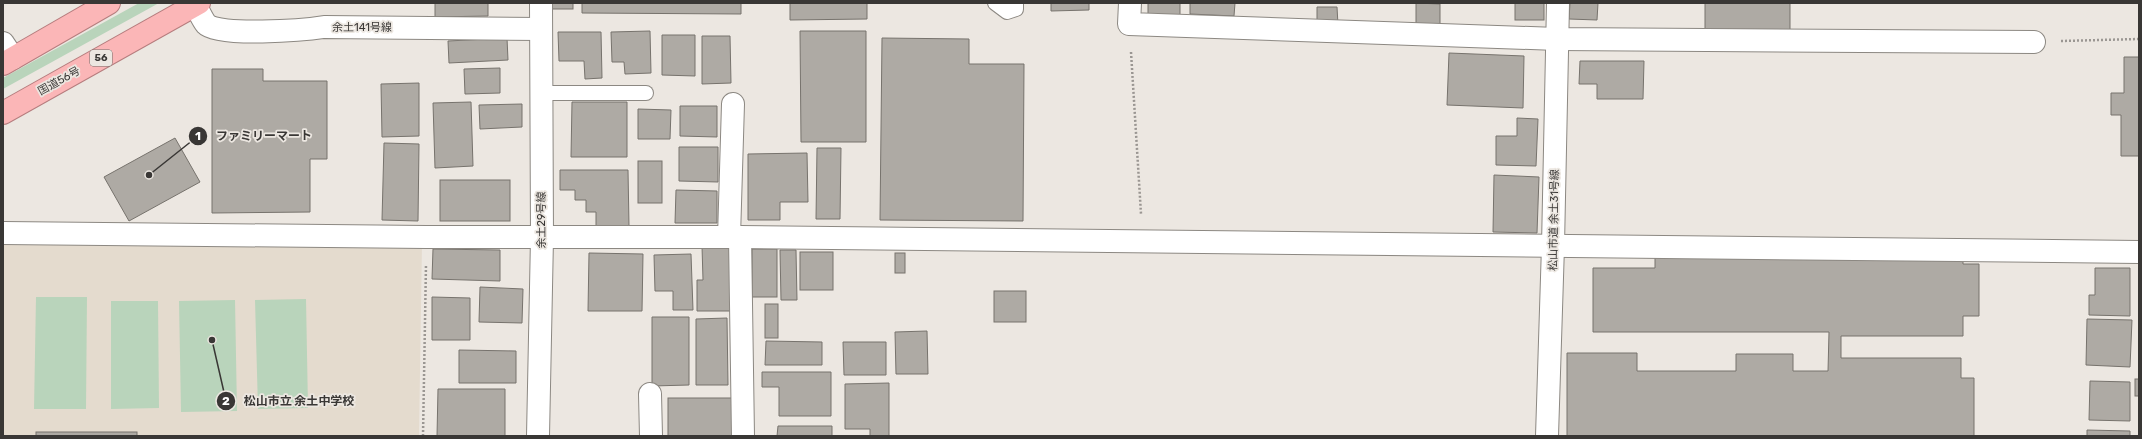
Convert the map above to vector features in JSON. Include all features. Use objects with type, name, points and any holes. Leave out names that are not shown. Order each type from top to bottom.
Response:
[{"type":"highway","points":[[6,55],[109,3]]},
{"type":"highway","name":"国道56号","points":[[3,113],[197,4]]},
{"type":"street","name":"余土29号線","points":[[538,436],[542,238],[540,3]]},
{"type":"street","points":[[1130,3],[1129,24],[1557,39],[2034,42]]},
{"type":"street","name":"松山市道 余土31号線","points":[[1547,436],[1558,3]]},
{"type":"street","name":"余土141号線","points":[[197,4],[206,24],[214,28],[227,30],[295,31],[324,27],[541,28]]},
{"type":"street","points":[[733,104],[734,237],[743,436]]},
{"type":"street","points":[[3,233],[542,238],[734,237],[2139,252]]},
{"type":"street","points":[[650,394],[651,436]]},
{"type":"lane","points":[[995,3],[1007,12],[1016,9],[1016,3]]},
{"type":"lane","points":[[541,93],[646,93]]},
{"type":"path","points":[[1129,24],[1142,241]]},
{"type":"path","points":[[2034,42],[2139,39]]},
{"type":"path","points":[[423,436],[426,237]]},
{"type":"shaded area","points":[[3,243],[422,244],[419,436],[3,436]]},
{"type":"green space","points":[[139,3],[159,3],[3,89],[3,78]]},
{"type":"green space","points":[[36,297],[87,297],[86,409],[34,409]]},
{"type":"green space","points":[[306,299],[308,408],[258,409],[255,300]]},
{"type":"green space","points":[[235,300],[237,411],[181,412],[179,301]]},
{"type":"green space","points":[[111,301],[158,301],[159,408],[111,409]]},
{"type":"building","points":[[435,3],[488,3],[488,16],[435,17]]},
{"type":"building","points":[[551,3],[573,3],[573,9],[551,9]]},
{"type":"building","points":[[582,3],[741,3],[741,14],[582,13]]},
{"type":"building","points":[[790,3],[867,3],[867,19],[790,20]]},
{"type":"building","points":[[1051,3],[1089,3],[1089,10],[1051,11]]},
{"type":"building","points":[[1148,3],[1180,3],[1180,15],[1148,14]]},
{"type":"building","points":[[1190,3],[1235,3],[1234,16],[1190,14]]},
{"type":"building","points":[[1416,3],[1440,4],[1440,29],[1416,28]]},
{"type":"building","points":[[1515,3],[1544,3],[1544,20],[1515,20]]},
{"type":"building","points":[[1570,3],[1598,3],[1597,20],[1569,19]]},
{"type":"building","points":[[1705,3],[1790,3],[1790,32],[1705,31]]},
{"type":"building","points":[[1317,7],[1337,7],[1338,25],[1317,25]]},
{"type":"building","points":[[650,31],[651,73],[625,74],[624,62],[612,62],[611,32]]},
{"type":"building","points":[[800,31],[866,31],[866,142],[801,142]]},
{"type":"building","points":[[558,32],[601,32],[602,78],[585,79],[584,61],[559,61]]},
{"type":"building","points":[[662,35],[695,35],[695,76],[662,75]]},
{"type":"building","points":[[702,36],[730,36],[731,83],[702,84]]},
{"type":"building","points":[[507,38],[508,60],[449,63],[448,41]]},
{"type":"building","points":[[882,38],[969,39],[969,64],[1024,64],[1023,221],[880,220]]},
{"type":"building","points":[[1449,53],[1524,56],[1523,108],[1447,105]]},
{"type":"building","points":[[2124,57],[2139,57],[2139,156],[2121,156],[2121,115],[2111,115],[2111,93],[2124,93]]},
{"type":"building","points":[[1580,61],[1644,61],[1643,99],[1597,99],[1597,84],[1579,84]]},
{"type":"building","points":[[500,68],[500,93],[465,94],[464,69]]},
{"type":"building","points":[[212,69],[263,69],[263,81],[327,81],[327,159],[310,159],[310,212],[212,213]]},
{"type":"building","points":[[419,83],[419,136],[382,137],[381,84]]},
{"type":"building","points":[[471,102],[473,166],[435,168],[433,103]]},
{"type":"building","points":[[572,102],[627,102],[627,157],[571,157]]},
{"type":"building","points":[[522,104],[522,127],[480,129],[479,105]]},
{"type":"building","points":[[680,106],[717,106],[717,137],[680,136]]},
{"type":"building","points":[[638,109],[671,110],[670,139],[638,139]]},
{"type":"building","points":[[1517,118],[1538,119],[1536,166],[1496,165],[1496,136],[1517,136]]},
{"type":"building","points":[[175,138],[200,182],[129,221],[104,177]]},
{"type":"building","points":[[384,143],[419,144],[418,221],[382,220]]},
{"type":"building","points":[[679,147],[718,147],[718,182],[679,181]]},
{"type":"building","points":[[817,148],[841,148],[840,219],[816,219]]},
{"type":"building","points":[[807,153],[808,202],[780,202],[780,220],[748,220],[748,154]]},
{"type":"building","points":[[638,161],[662,161],[662,203],[638,203]]},
{"type":"building","points":[[560,170],[628,170],[629,226],[596,226],[596,212],[586,212],[586,200],[575,200],[575,190],[560,190]]},
{"type":"building","points":[[1494,175],[1539,177],[1537,233],[1493,232]]},
{"type":"building","points":[[440,180],[510,180],[510,221],[440,221]]},
{"type":"building","points":[[676,190],[717,191],[717,223],[675,223]]},
{"type":"building","points":[[702,246],[731,246],[731,311],[697,311],[697,280],[703,280]]},
{"type":"building","points":[[433,249],[500,250],[500,281],[432,279]]},
{"type":"building","points":[[752,249],[777,249],[777,297],[752,297]]},
{"type":"building","points":[[780,250],[796,250],[797,300],[781,300]]},
{"type":"building","points":[[800,252],[833,252],[833,290],[800,290]]},
{"type":"building","points":[[589,253],[643,254],[642,311],[588,311]]},
{"type":"building","points":[[895,253],[905,253],[905,273],[895,273]]},
{"type":"building","points":[[691,254],[693,310],[673,310],[673,291],[655,291],[654,255]]},
{"type":"building","points":[[1655,254],[1963,254],[1963,264],[1979,264],[1979,316],[1963,316],[1963,336],[1841,336],[1841,358],[1961,358],[1961,378],[1974,378],[1974,436],[1567,436],[1567,353],[1637,353],[1637,371],[1736,371],[1736,354],[1793,354],[1793,371],[1828,371],[1829,332],[1593,332],[1593,268],[1655,268]]},
{"type":"building","points":[[2095,268],[2130,268],[2130,316],[2089,315],[2089,295],[2095,295]]},
{"type":"building","points":[[480,287],[523,289],[522,323],[479,322]]},
{"type":"building","points":[[994,291],[1026,291],[1026,322],[994,322]]},
{"type":"building","points":[[432,297],[470,298],[470,340],[432,340]]},
{"type":"building","points":[[765,304],[778,304],[778,338],[765,338]]},
{"type":"building","points":[[652,317],[689,317],[689,385],[652,386]]},
{"type":"building","points":[[727,318],[728,385],[696,385],[696,319]]},
{"type":"building","points":[[2087,319],[2132,320],[2130,367],[2086,365]]},
{"type":"building","points":[[927,331],[928,374],[896,374],[895,332]]},
{"type":"building","points":[[766,341],[822,342],[822,365],[765,365]]},
{"type":"building","points":[[843,342],[886,342],[886,375],[844,375]]},
{"type":"building","points":[[459,350],[516,351],[516,383],[459,383]]},
{"type":"building","points":[[762,372],[831,372],[831,416],[779,416],[779,387],[762,387]]},
{"type":"building","points":[[2135,379],[2139,379],[2139,396],[2135,396]]},
{"type":"building","points":[[2090,381],[2130,382],[2130,421],[2089,420]]},
{"type":"building","points":[[889,383],[889,436],[870,436],[870,429],[845,429],[845,384]]},
{"type":"building","points":[[438,389],[505,389],[505,436],[437,436]]},
{"type":"building","points":[[668,398],[732,398],[732,436],[668,436]]},
{"type":"building","points":[[778,426],[832,426],[832,436],[777,436]]},
{"type":"building","points":[[2087,430],[2130,431],[2130,436],[2087,436]]},
{"type":"building","points":[[36,432],[137,432],[137,436],[36,436]]},
{"type":"place","name":"ファミリーマート","points":[[149,175]]},
{"type":"place","name":"松山市立 余土中学校","points":[[212,340]]}]
